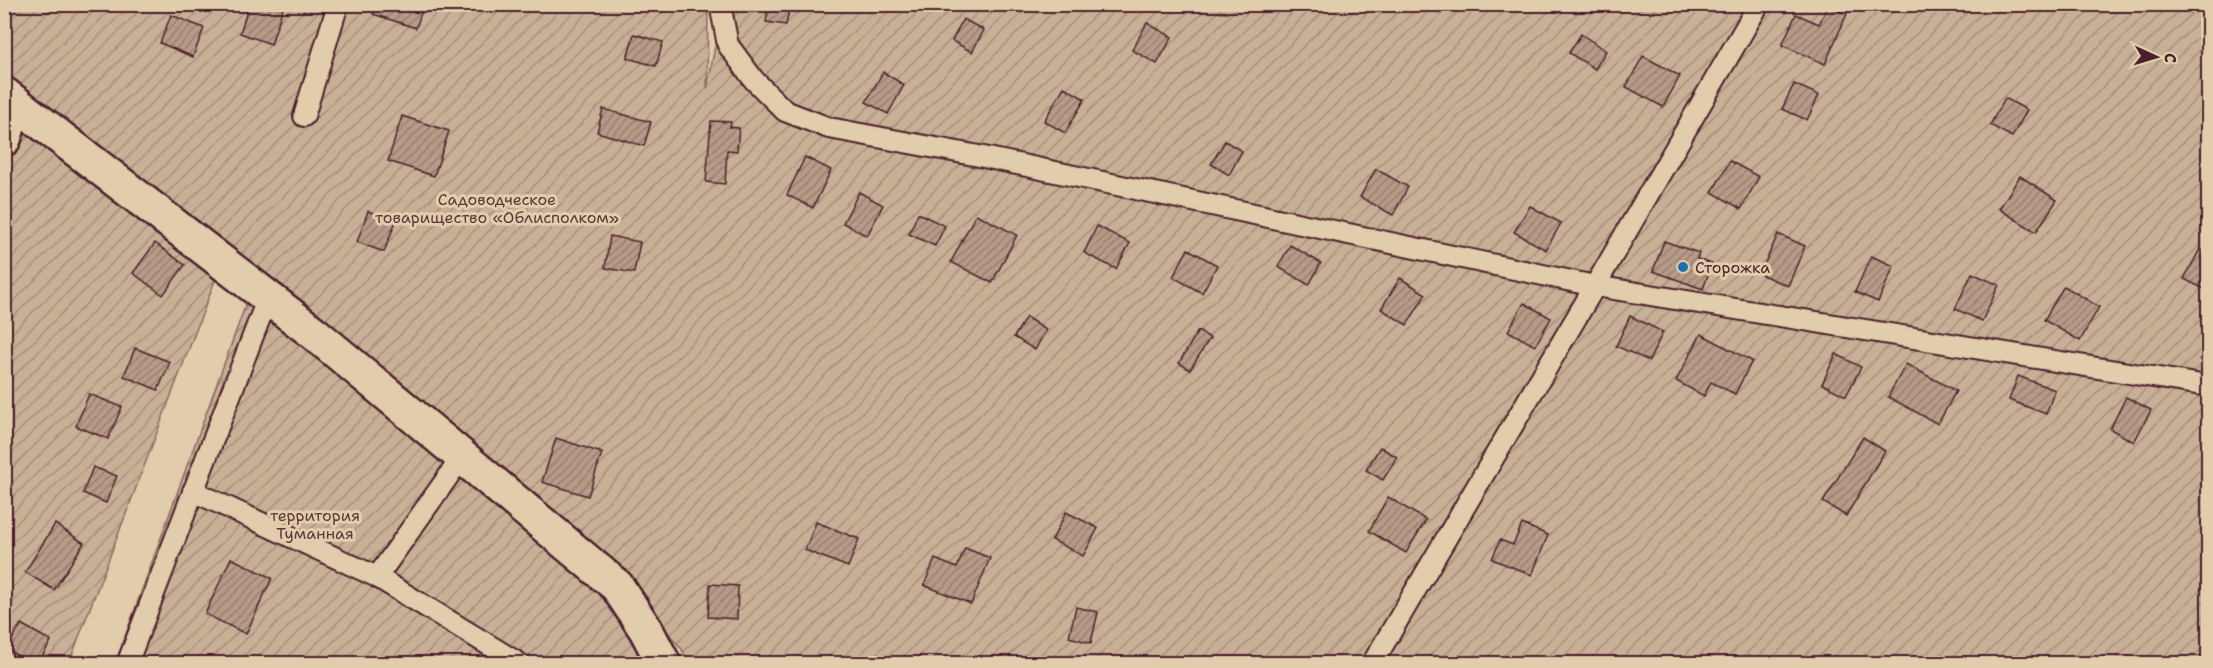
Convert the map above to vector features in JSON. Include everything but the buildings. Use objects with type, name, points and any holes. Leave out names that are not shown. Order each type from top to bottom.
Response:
[{"type":"street","points":[[4,140],[10,98],[314,333],[617,586],[646,630],[664,663]]},
{"type":"lane","points":[[304,116],[338,4]]},
{"type":"lane","points":[[720,4],[728,45],[754,80],[785,111],[829,128],[979,156],[1595,286],[2208,386]]},
{"type":"lane","points":[[1372,663],[1759,4]]},
{"type":"lane","points":[[127,663],[268,297]]},
{"type":"lane","points":[[377,577],[462,457]]},
{"type":"lane","points":[[193,491],[377,577],[520,663]]},
{"type":"green space","name":"Садоводческое товарищество «Облисполком»","points":[[4,5],[708,5],[707,88],[723,5],[2208,5],[2208,663],[690,663],[681,648],[604,560],[5,79]]},
{"type":"green space","points":[[4,103],[219,270],[69,663],[5,663]]},
{"type":"green space","name":"территория Туманная","points":[[251,290],[598,579],[652,664],[115,664]]},
{"type":"place","name":"Сторожка","points":[[1683,267]]}]
